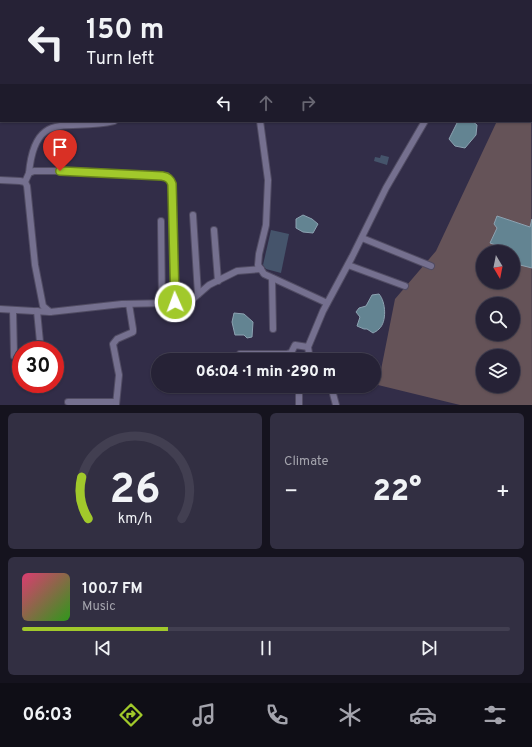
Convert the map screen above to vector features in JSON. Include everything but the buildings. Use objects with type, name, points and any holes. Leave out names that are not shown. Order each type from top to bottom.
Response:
[{"type":"street","points":[[24,182],[29,173],[31,158],[38,139],[41,134],[49,128],[60,123],[95,125],[109,122]]},
{"type":"street","points":[[260,122],[268,180],[266,225],[258,265],[264,274],[327,303]]},
{"type":"street","points":[[309,353],[308,347],[327,303],[362,238],[386,188],[424,122]]},
{"type":"street","points":[[29,173],[34,171],[74,171],[167,176],[172,184],[175,302]]},
{"type":"street","points":[[0,180],[20,181],[24,182],[27,186],[35,265],[43,306],[50,312]]},
{"type":"street","points":[[193,215],[198,294]]},
{"type":"street","points":[[161,221],[162,304]]},
{"type":"street","points":[[214,230],[218,281]]},
{"type":"street","points":[[362,238],[431,266]]},
{"type":"street","points":[[348,265],[405,286]]},
{"type":"street","points":[[0,309],[50,312],[129,304],[162,304],[194,298],[209,286],[237,271],[261,269]]},
{"type":"street","points":[[272,278],[273,329]]},
{"type":"street","points":[[68,402],[116,404],[119,375],[113,344],[117,339],[133,332],[129,304]]},
{"type":"street","points":[[13,310],[14,341]]},
{"type":"street","points":[[37,311],[40,341]]},
{"type":"street","points":[[289,353],[295,344],[308,347]]},
{"type":"street","points":[[298,393],[299,405]]},
{"type":"street","points":[[334,393],[336,405]]},
{"type":"shaded area","points":[[497,122],[531,122],[532,405],[460,405],[381,386],[381,370],[395,299],[436,251]]},
{"type":"water","points":[[458,122],[473,122],[477,125],[476,135],[465,148],[455,146],[449,139]]},
{"type":"water","points":[[303,215],[312,219],[318,224],[313,233],[303,232],[296,228],[296,219]]},
{"type":"water","points":[[497,216],[530,227],[532,219],[532,268],[520,265],[520,245],[496,245],[490,243],[497,228],[494,224]]},
{"type":"water","points":[[379,294],[383,302],[385,312],[382,326],[373,333],[367,329],[357,326],[360,317],[356,312],[359,308],[366,306],[372,295]]},
{"type":"water","points":[[234,313],[244,314],[253,322],[252,337],[247,338],[244,335],[235,335],[232,322]]},
{"type":"route","points":[[60,171],[167,176],[170,179],[172,184],[175,302]]}]
